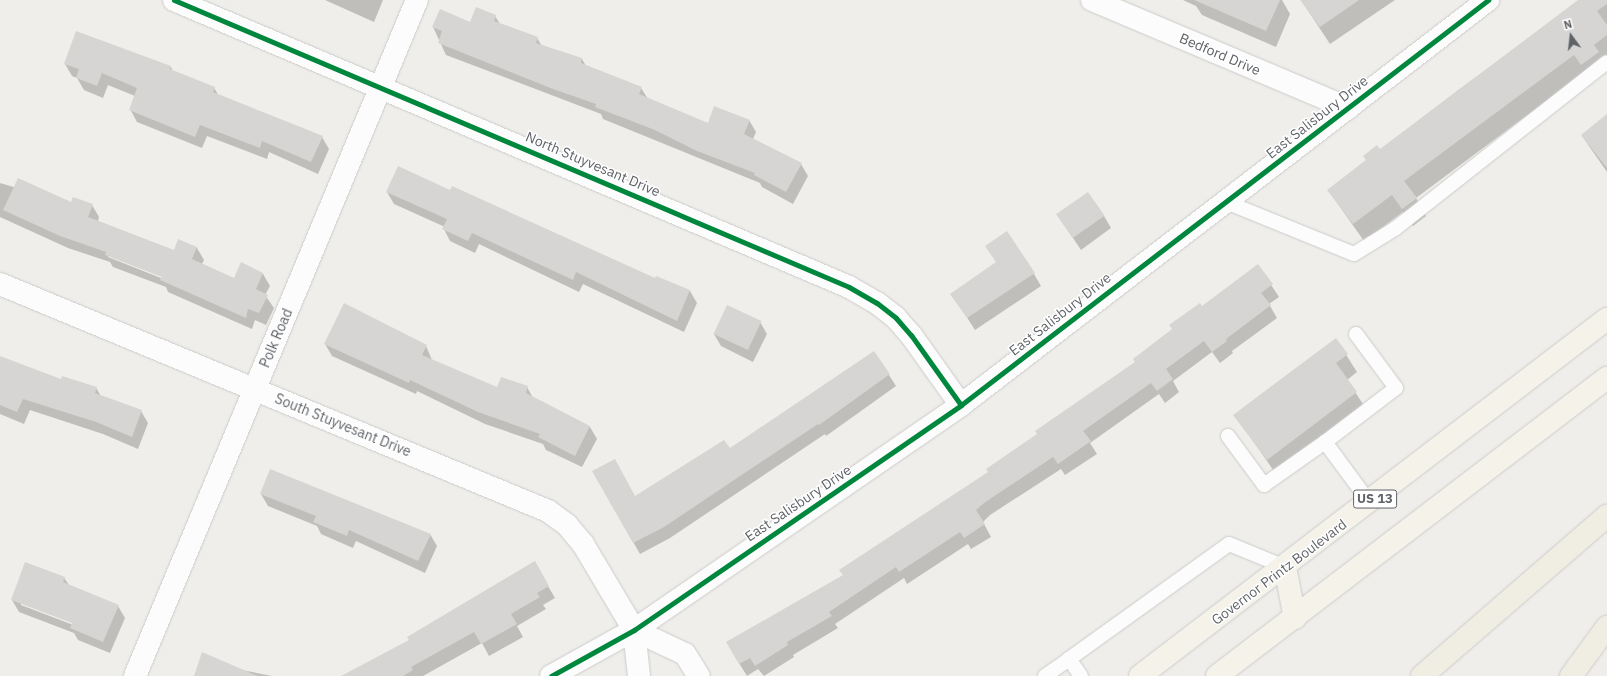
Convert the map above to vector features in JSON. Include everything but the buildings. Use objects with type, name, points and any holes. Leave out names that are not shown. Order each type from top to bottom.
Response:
[{"type":"highway","points":[[1422,676],[1607,516]]},
{"type":"highway","points":[[1571,676],[1607,627]]},
{"type":"main road","name":"Governor Printz Boulevard","points":[[1140,676],[1370,503],[1607,319]]},
{"type":"main road","points":[[1217,676],[1295,618],[1607,378]]},
{"type":"main road","points":[[1285,567],[1295,618]]},
{"type":"street","name":"North Stuyvesant Drive","points":[[174,0],[850,287],[877,303],[896,318],[911,335],[961,405]]},
{"type":"street","name":"Polk Road","points":[[135,676],[417,0]]},
{"type":"street","name":"Bedford Drive","points":[[1092,0],[1348,108]]},
{"type":"street","name":"East Salisbury Drive","points":[[551,676],[634,630],[961,405],[1348,108],[1483,2]]},
{"type":"street","name":"South Stuyvesant Drive","points":[[0,284],[255,388],[548,511],[566,525],[583,544],[634,630],[639,676]]},
{"type":"street","points":[[634,630],[685,654],[699,676]]},
{"type":"lane","points":[[1226,202],[1354,254],[1396,228],[1607,62]]},
{"type":"lane","points":[[1228,436],[1264,485],[1325,442],[1396,388],[1356,334]]},
{"type":"lane","points":[[1325,442],[1370,503]]},
{"type":"lane","points":[[1046,676],[1228,544],[1285,567]]},
{"type":"lane","points":[[1069,659],[1081,676]]},
{"type":"cycle path","points":[[174,0],[849,287],[877,303],[896,318],[911,335],[961,405]]},
{"type":"cycle path","points":[[551,676],[634,630],[961,405],[1488,0]]}]
